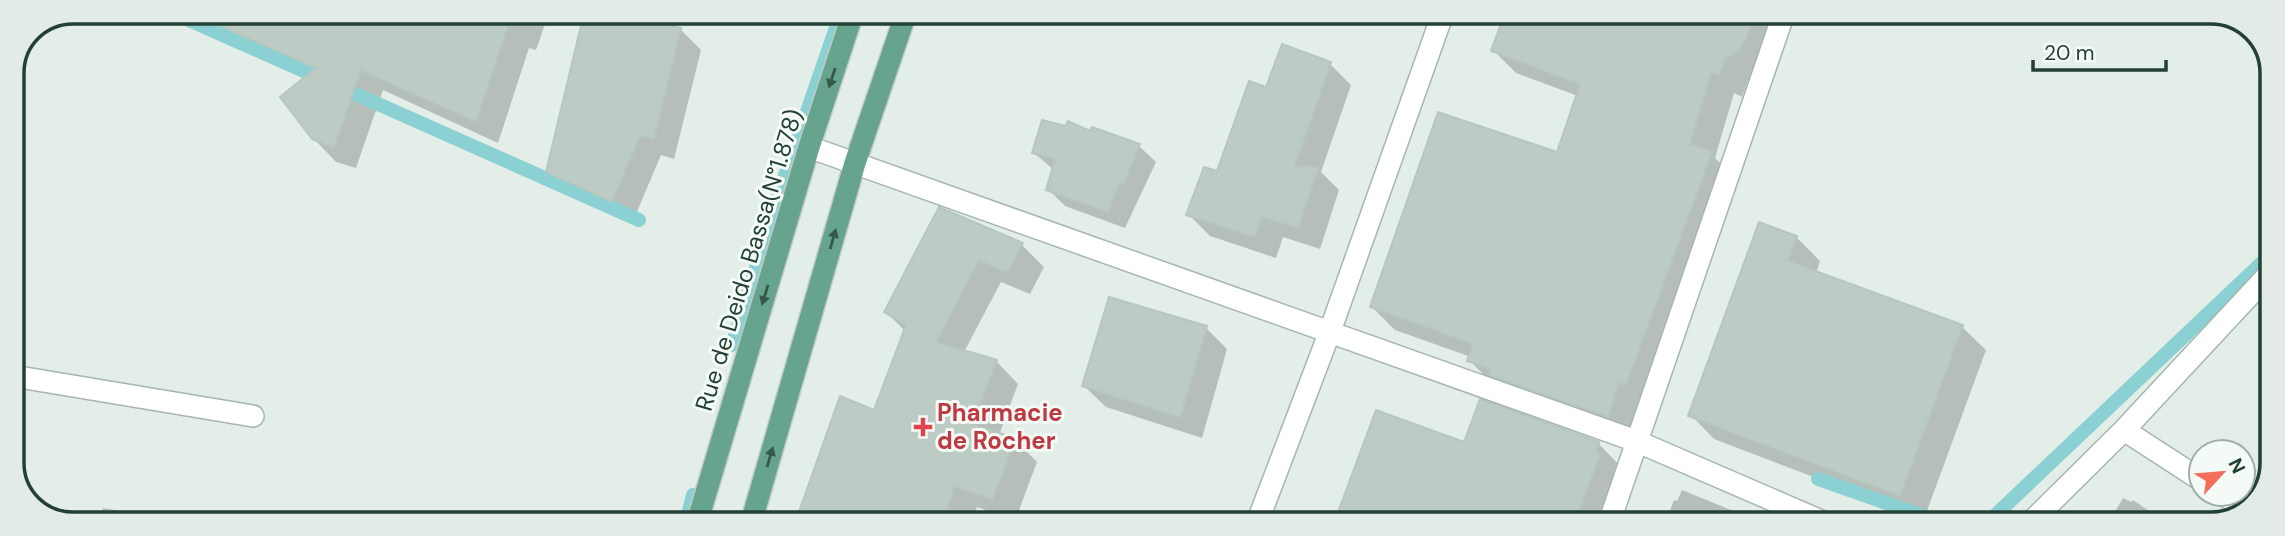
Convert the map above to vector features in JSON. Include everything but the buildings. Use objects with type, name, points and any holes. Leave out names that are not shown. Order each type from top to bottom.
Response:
[{"type":"main road","name":"Rue de Deido Bassa(N°1.878)","points":[[700,512],[809,146],[849,24]]},
{"type":"main road","points":[[754,512],[855,163],[902,24]]},
{"type":"street","points":[[1261,512],[1329,334],[1439,24]]},
{"type":"street","points":[[1613,512],[1780,24]]},
{"type":"street","points":[[809,146],[1329,334],[1636,441],[1800,512]]},
{"type":"street","points":[[2041,512],[2124,430],[2260,284]]},
{"type":"street","points":[[25,378],[253,416]]},
{"type":"street","points":[[2124,430],[2187,471]]},
{"type":"waterway","points":[[198,24],[639,220]]},
{"type":"waterway","points":[[732,345],[779,193],[837,24]]},
{"type":"waterway","points":[[1999,512],[2260,264]]},
{"type":"waterway","points":[[1818,479],[1912,512]]},
{"type":"waterway","points":[[689,512],[693,495]]},
{"type":"place","name":"Pharmacie de Rocher","points":[[923,427]]}]
